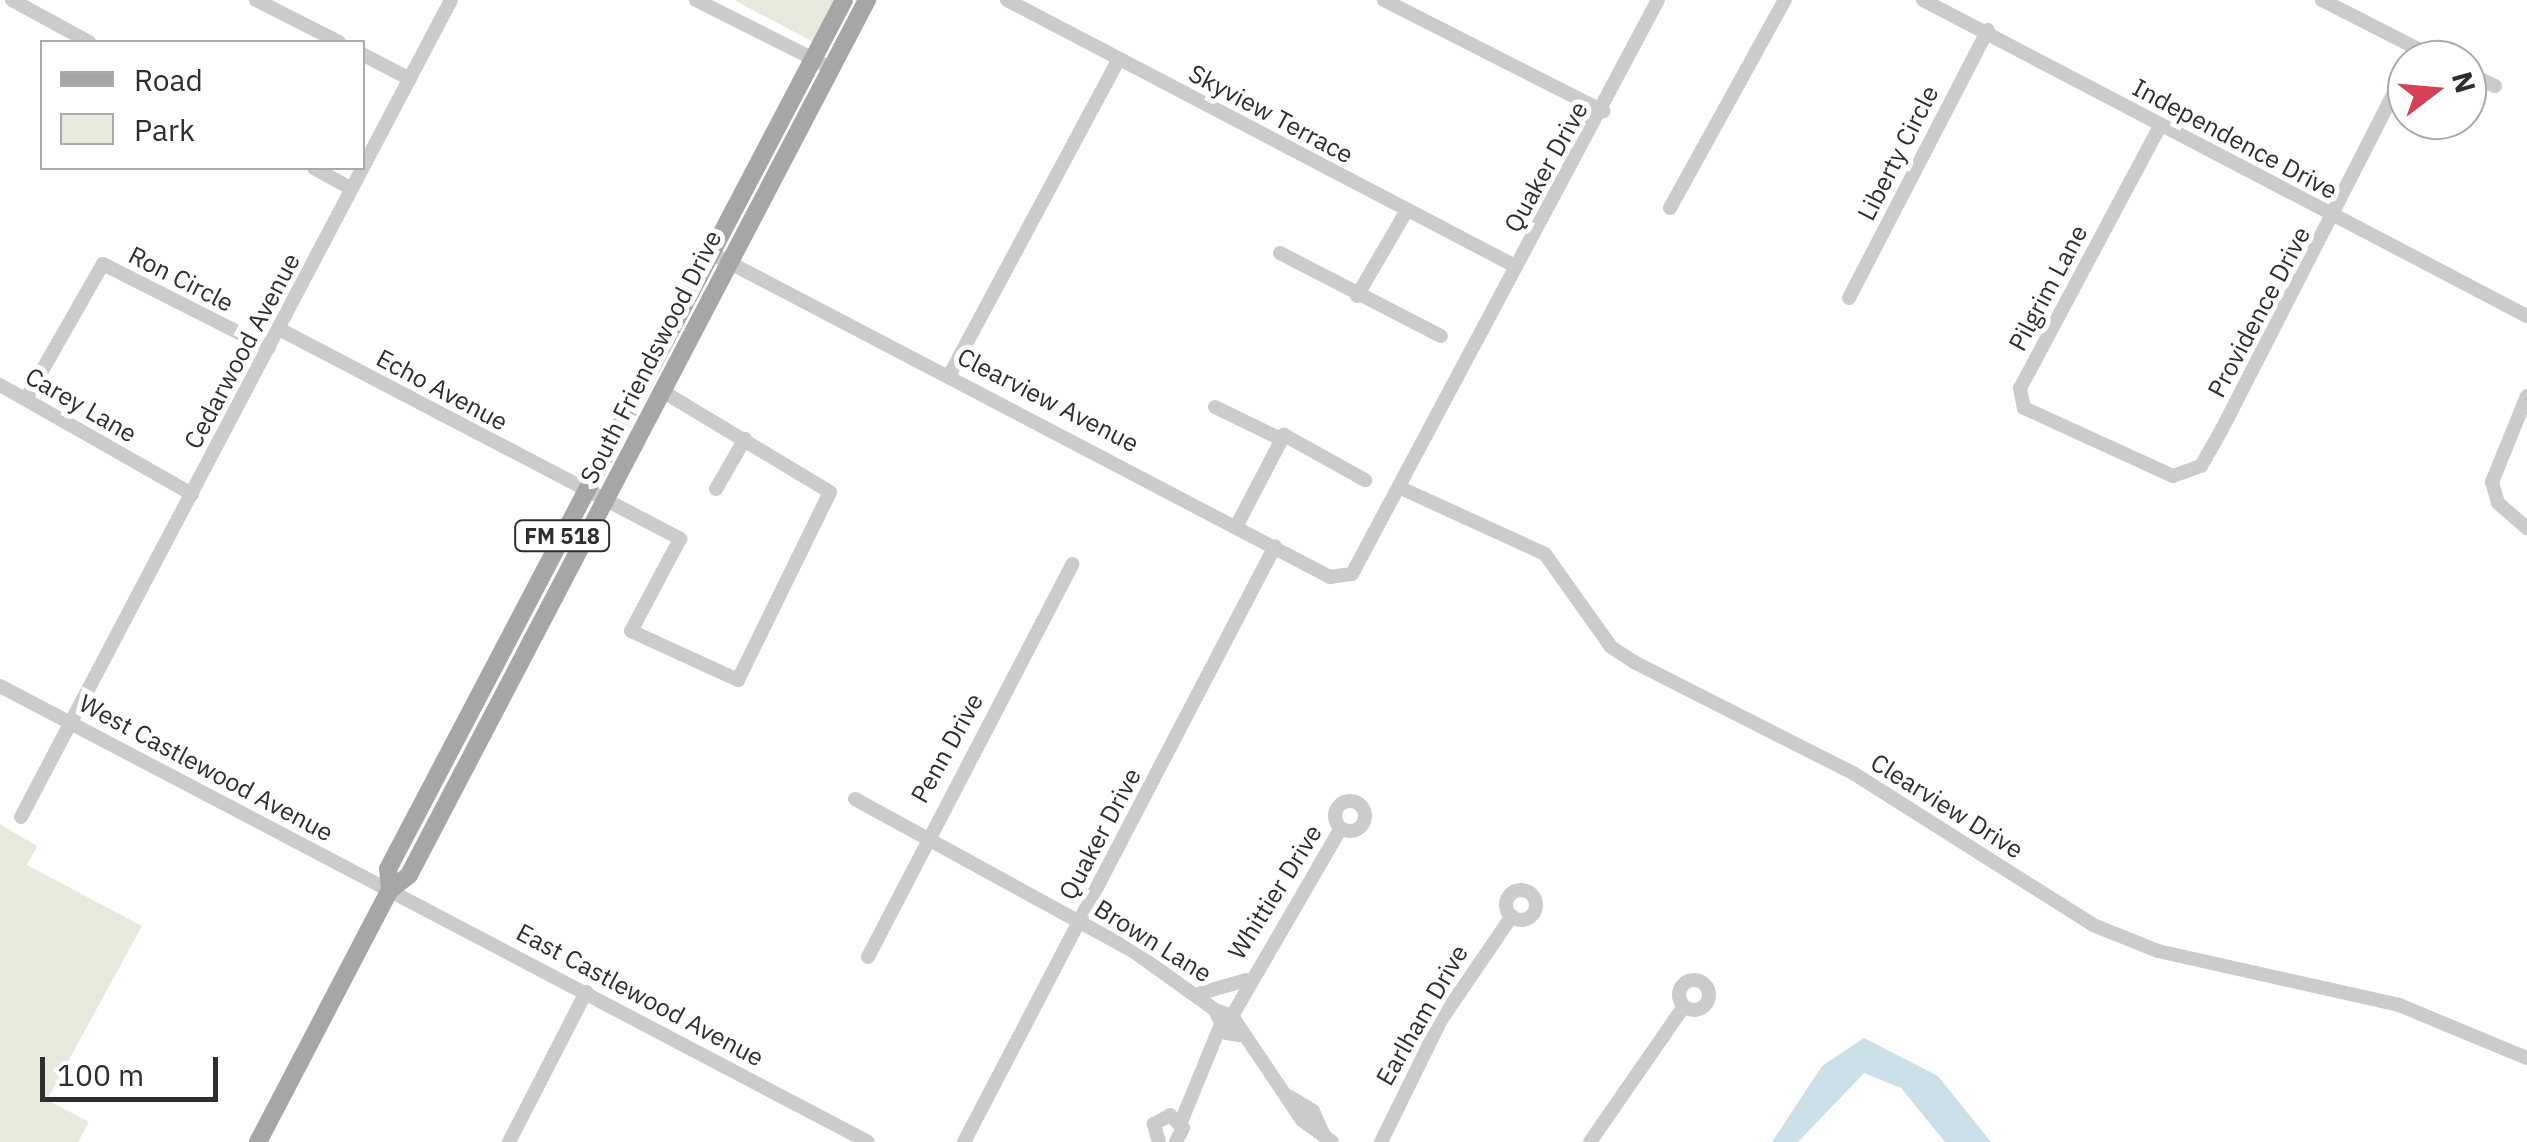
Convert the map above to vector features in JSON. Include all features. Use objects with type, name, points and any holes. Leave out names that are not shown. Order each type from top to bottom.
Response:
[{"type":"main road","name":"South Friendswood Drive","points":[[258,1142],[390,890],[409,875],[730,261],[806,94],[814,58],[844,0]]},
{"type":"main road","name":"South Friendswood Drive","points":[[390,890],[388,869],[711,253],[806,94],[831,68],[866,0]]},
{"type":"street","points":[[12,0],[85,40]]},
{"type":"street","points":[[256,0],[336,40]]},
{"type":"street","name":"Cedarwood Avenue","points":[[365,164],[451,0]]},
{"type":"street","points":[[696,0],[831,68]]},
{"type":"street","name":"Skyview Terrace","points":[[1007,0],[1515,266]]},
{"type":"street","points":[[1384,0],[1603,111]]},
{"type":"street","name":"Quaker Drive","points":[[1362,568],[1515,266],[1603,111],[1658,0]]},
{"type":"street","points":[[1670,208],[1785,0]]},
{"type":"street","name":"Independence Drive","points":[[1923,0],[1988,30],[2159,128],[2527,316]]},
{"type":"street","points":[[2322,0],[2389,40]]},
{"type":"street","name":"Liberty Circle","points":[[1849,298],[1988,30]]},
{"type":"street","points":[[365,56],[410,79]]},
{"type":"street","points":[[950,374],[1119,60]]},
{"type":"street","points":[[2487,82],[2495,86]]},
{"type":"street","name":"Providence Drive","points":[[2199,467],[2335,217],[2387,109]]},
{"type":"street","name":"Pilgrim Lane","points":[[2159,128],[2020,388],[2024,408],[2152,470],[2199,467]]},
{"type":"street","points":[[318,170],[352,189]]},
{"type":"street","name":"Cedarwood Avenue","points":[[21,817],[362,170]]},
{"type":"street","points":[[1357,296],[1407,210]]},
{"type":"street","name":"Clearview Avenue","points":[[711,253],[950,374],[1330,577],[1362,568]]},
{"type":"street","points":[[1280,254],[1441,336]]},
{"type":"street","name":"Ron Circle","points":[[27,398],[103,264],[269,348]]},
{"type":"street","name":"Echo Avenue","points":[[279,328],[680,538],[631,632],[738,680],[830,492],[745,439]]},
{"type":"street","name":"Carey Lane","points":[[0,384],[192,494]]},
{"type":"street","points":[[662,390],[745,439],[716,489]]},
{"type":"street","points":[[2527,396],[2492,482],[2498,502],[2527,528]]},
{"type":"street","points":[[1216,407],[1366,480]]},
{"type":"street","points":[[1236,525],[1281,439]]},
{"type":"street","name":"Clearview Drive","points":[[1402,489],[1546,554],[1610,647],[1853,773],[2093,925],[2158,950],[2399,1005],[2527,1058]]},
{"type":"street","name":"Quaker Drive","points":[[964,1142],[1275,546]]},
{"type":"street","name":"Penn Drive","points":[[868,957],[923,839],[1073,564]]},
{"type":"street","name":"West Castlewood Avenue","points":[[0,686],[390,890]]},
{"type":"street","name":"Brown Lane","points":[[854,798],[1080,922],[1201,994],[1215,1010],[1220,1027]]},
{"type":"street","name":"Whittier Drive","points":[[1232,1016],[1247,980],[1340,828]]},
{"type":"street","name":"East Castlewood Avenue","points":[[390,890],[868,1142]]},
{"type":"street","name":"Earlham Drive","points":[[1381,1142],[1441,1020],[1512,916]]},
{"type":"street","name":"Whittier Drive","points":[[1201,994],[1247,980]]},
{"type":"street","points":[[508,1142],[586,992]]},
{"type":"street","points":[[1590,1142],[1684,1006]]},
{"type":"street","name":"Brown Lane","points":[[1215,1010],[1232,1016]]},
{"type":"street","points":[[1232,1016],[1238,1035],[1327,1137]]},
{"type":"street","points":[[1176,1142],[1220,1027],[1238,1035]]},
{"type":"street","points":[[1160,1142],[1158,1119],[1181,1122]]},
{"type":"green space","points":[[734,0],[837,0],[815,43]]},
{"type":"green space","points":[[0,824],[37,846],[27,865],[142,926],[47,1100],[89,1122],[78,1142],[0,1142]]},
{"type":"water","points":[[1864,1038],[1938,1076],[1991,1142],[1945,1142],[1901,1088],[1864,1073],[1798,1142],[1772,1142],[1822,1066]]}]
